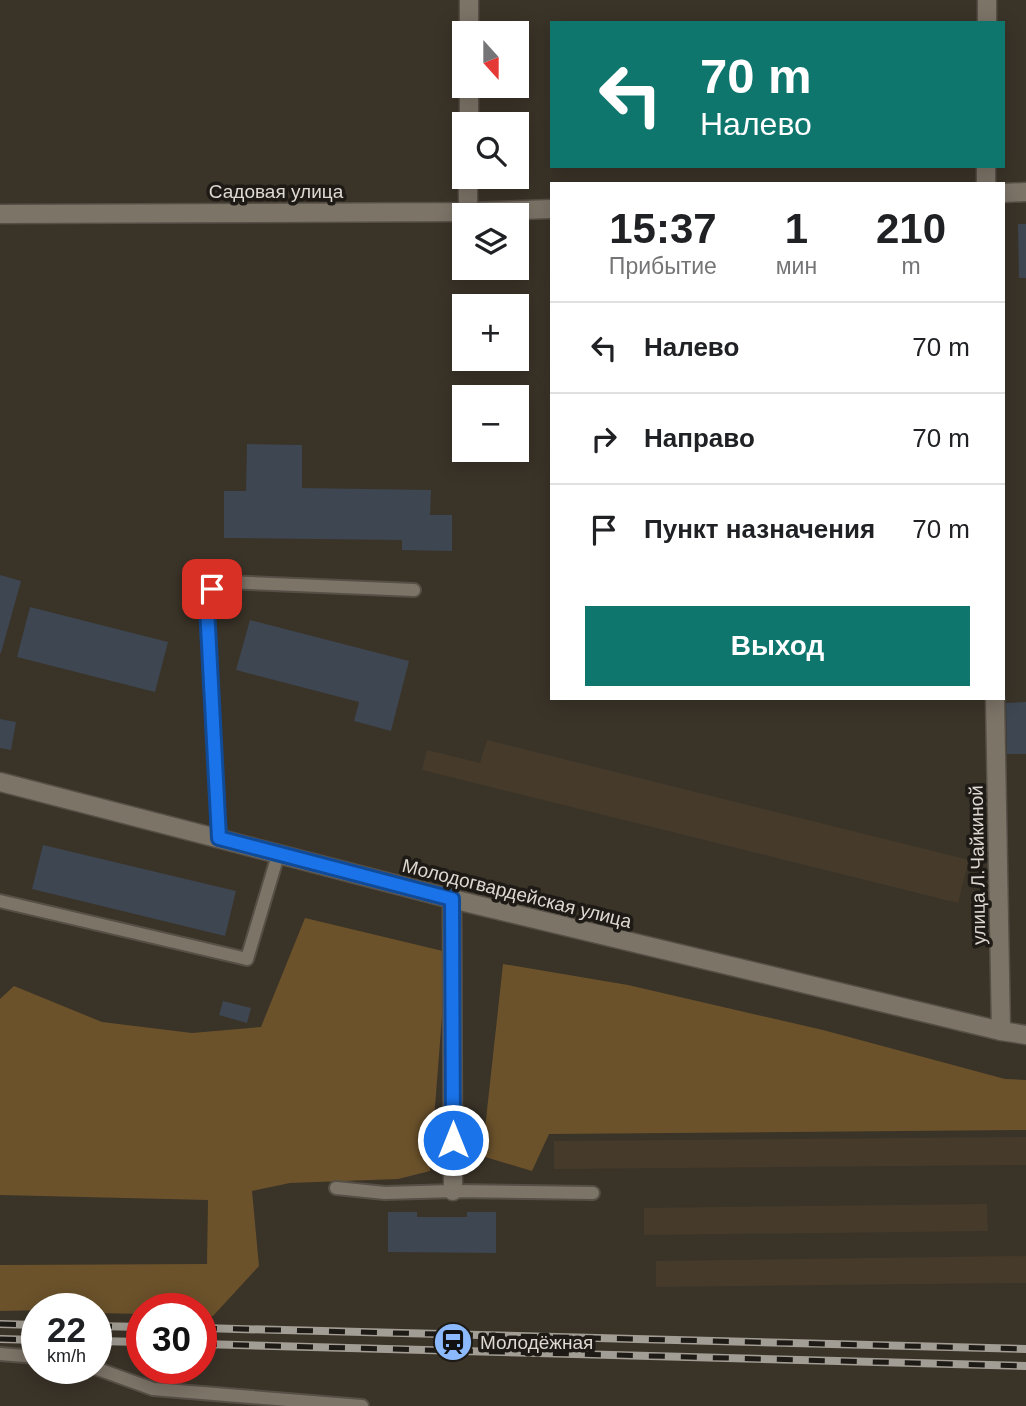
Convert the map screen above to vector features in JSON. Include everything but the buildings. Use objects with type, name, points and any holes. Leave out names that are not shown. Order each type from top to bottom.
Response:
[{"type":"street","points":[[469,0],[469,21]]},
{"type":"street","points":[[987,0],[987,21]]},
{"type":"street","points":[[1005,192],[1026,192]]},
{"type":"street","name":"Садовая улица","points":[[529,210],[550,209]]},
{"type":"street","name":"Садовая улица","points":[[0,214],[452,212]]},
{"type":"street","name":"улица Л.Чайкиной","points":[[995,700],[1001,1031]]},
{"type":"street","name":"Молодогвардейская улица","points":[[0,782],[452,899],[1026,1035]]},
{"type":"street","points":[[452,899],[453,1191]]},
{"type":"lane","points":[[219,838],[207,607],[212,589],[226,582],[414,590]]},
{"type":"lane","points":[[0,901],[247,959],[278,855]]},
{"type":"lane","points":[[336,1188],[385,1193],[593,1193]]},
{"type":"lane","points":[[0,1354],[21,1356]]},
{"type":"lane","points":[[112,1374],[153,1389],[362,1406]]},
{"type":"shaded area","points":[[487,740],[969,860],[958,903],[422,770],[427,750],[480,763]]},
{"type":"shaded area","points":[[305,918],[447,952],[430,1171],[398,1179],[290,1183],[252,1191],[259,1266],[217,1312],[217,1293],[126,1293],[126,1314],[112,1313],[112,1293],[21,1293],[21,1311],[0,1311],[0,1265],[207,1264],[208,1200],[0,1195],[0,999],[14,986],[102,1022],[192,1033],[261,1027]]},
{"type":"shaded area","points":[[503,964],[628,985],[823,1030],[1005,1079],[1026,1080],[1026,1130],[549,1134],[532,1171],[482,1156]]},
{"type":"shaded area","points":[[1026,1137],[1026,1165],[554,1169],[554,1141]]},
{"type":"shaded area","points":[[987,1204],[988,1231],[644,1235],[644,1208]]},
{"type":"shaded area","points":[[1026,1256],[1026,1283],[656,1287],[656,1261]]},
{"type":"railway","points":[[0,1324],[21,1325]]},
{"type":"railway","points":[[112,1326],[126,1327]]},
{"type":"railway","points":[[217,1328],[1026,1349]]},
{"type":"railway","points":[[0,1339],[21,1340]]},
{"type":"railway","points":[[112,1341],[126,1342]]},
{"type":"railway","points":[[217,1344],[1026,1366]]},
{"type":"place","name":"Молодёжная","points":[[453,1342]]},
{"type":"route","points":[[212,589],[207,607],[219,838],[452,899],[453,1140]]}]
